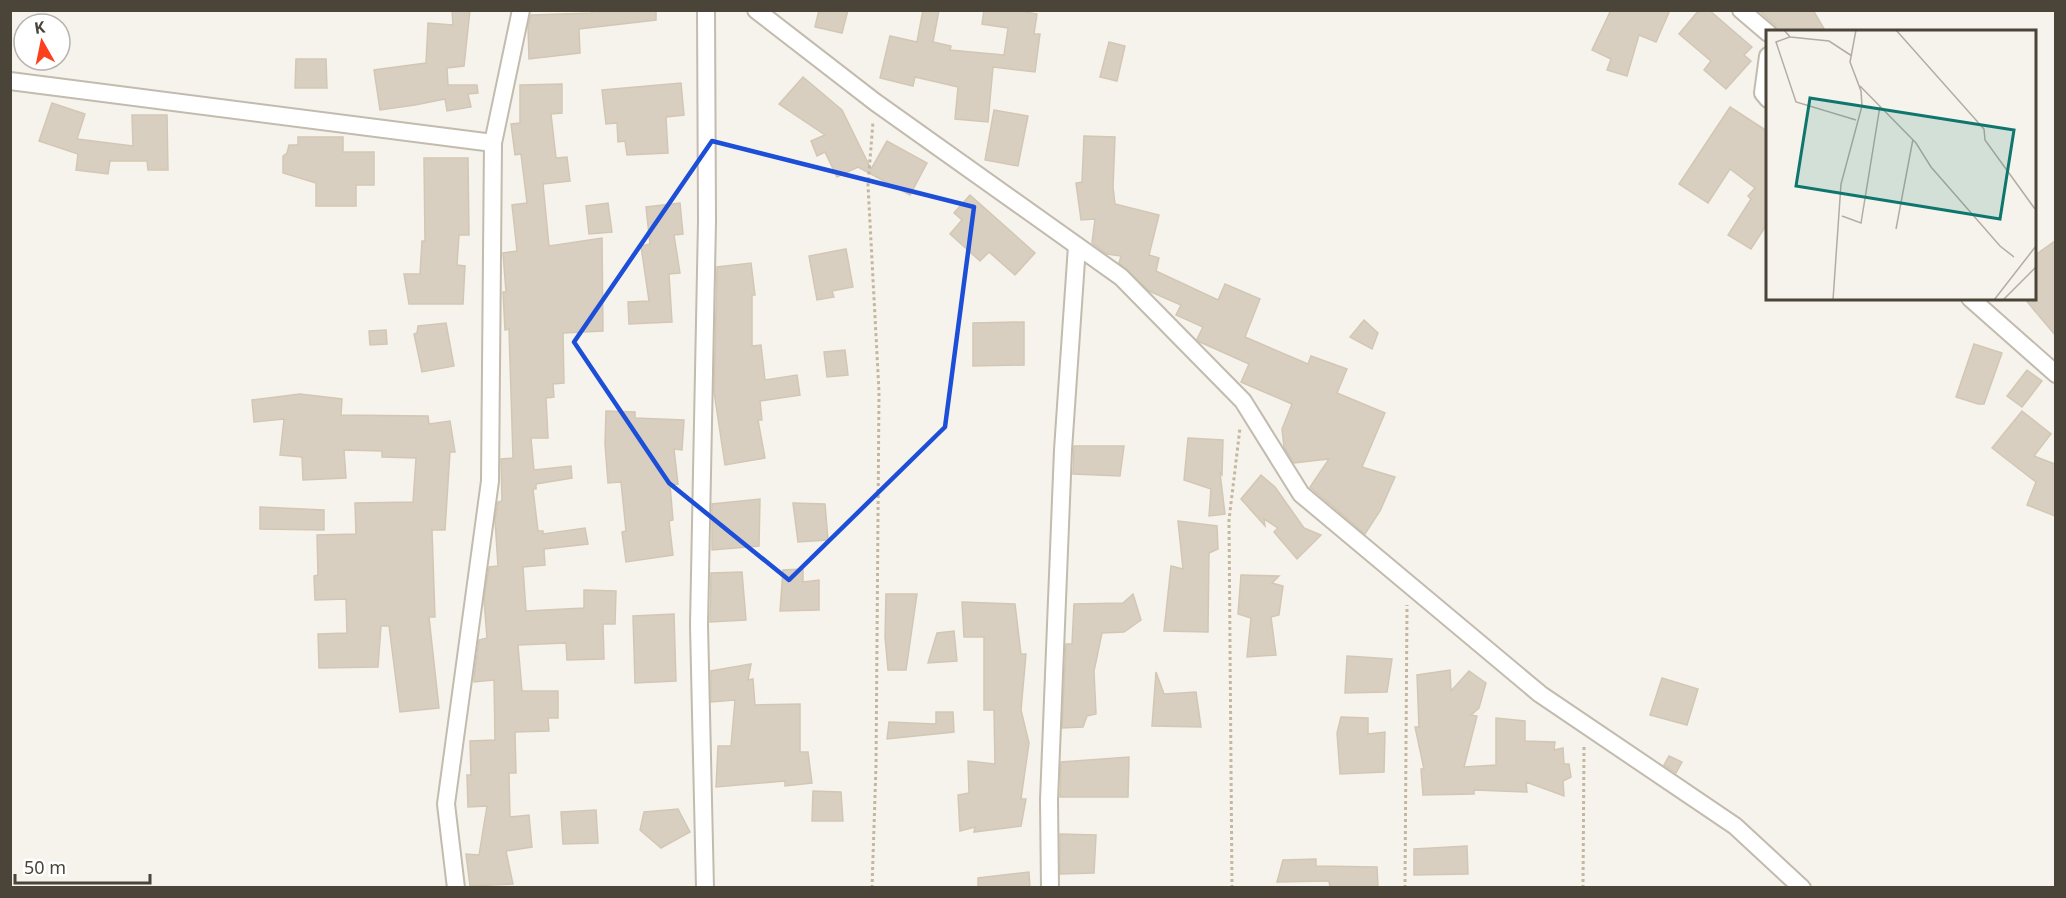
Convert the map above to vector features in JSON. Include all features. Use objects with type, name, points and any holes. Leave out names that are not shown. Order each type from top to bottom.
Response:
[{"type":"street","points":[[456,888],[446,804],[490,481],[493,143],[521,10]]},
{"type":"street","points":[[705,888],[699,626],[707,221],[706,10]]},
{"type":"street","points":[[756,10],[875,102],[1121,277],[1243,401],[1302,494],[1540,694],[1734,826],[1802,888]]},
{"type":"street","points":[[1741,10],[1766,32]]},
{"type":"street","points":[[1766,65],[1763,93],[1766,98]]},
{"type":"street","points":[[10,81],[493,143]]},
{"type":"street","points":[[1050,888],[1049,800],[1062,461],[1077,246]]},
{"type":"street","points":[[1972,300],[2055,374]]},
{"type":"path","points":[[872,888],[876,766],[879,392],[868,185],[875,102]]},
{"type":"path","points":[[1232,888],[1229,520],[1243,401]]},
{"type":"path","points":[[1405,888],[1408,582]]},
{"type":"path","points":[[1583,888],[1584,724]]},
{"type":"highlighted area","points":[[712,141],[974,207],[945,427],[789,580],[669,483],[574,342]]},
{"type":"building","points":[[452,10],[470,10],[464,66],[447,68],[448,85],[477,85],[478,93],[468,94],[471,107],[447,111],[445,99],[380,110],[374,70],[426,63],[428,23],[453,25]]},
{"type":"building","points":[[592,10],[656,10],[656,20],[579,29],[580,53],[529,59],[528,26],[531,15],[592,13]]},
{"type":"building","points":[[819,10],[848,10],[842,33],[815,27]]},
{"type":"building","points":[[923,10],[939,10],[933,42],[951,46],[950,50],[1004,55],[1008,28],[982,24],[984,10],[1014,10],[1037,14],[1034,34],[1040,34],[1035,72],[993,67],[988,122],[955,119],[958,87],[915,77],[913,86],[880,78],[890,36],[917,42]]},
{"type":"building","points":[[1611,10],[1670,10],[1656,42],[1639,35],[1627,76],[1607,70],[1611,59],[1592,50]]},
{"type":"building","points":[[1699,10],[1709,10],[1752,47],[1744,55],[1751,61],[1726,89],[1704,70],[1711,61],[1679,34]]},
{"type":"building","points":[[1758,10],[1813,10],[1825,30],[1777,30],[1775,25]]},
{"type":"building","points":[[1109,42],[1125,46],[1117,81],[1100,77]]},
{"type":"building","points":[[296,59],[326,59],[327,88],[295,88]]},
{"type":"building","points":[[803,77],[842,110],[871,169],[887,141],[927,163],[910,195],[858,167],[837,177],[825,152],[817,156],[811,141],[825,135],[779,104]]},
{"type":"building","points":[[681,83],[684,115],[666,117],[668,153],[627,155],[625,141],[618,142],[617,123],[606,124],[602,90]]},
{"type":"building","points":[[562,84],[562,113],[551,114],[556,158],[567,157],[570,181],[543,184],[549,246],[602,238],[603,331],[563,333],[564,383],[553,384],[554,397],[546,398],[548,438],[531,438],[534,470],[571,466],[572,478],[536,484],[536,489],[533,489],[538,531],[543,531],[543,534],[585,528],[588,544],[544,549],[545,565],[523,567],[526,611],[584,608],[584,590],[616,591],[615,624],[603,624],[604,659],[567,660],[566,643],[518,645],[522,691],[558,691],[558,718],[548,718],[549,731],[515,732],[516,773],[509,773],[510,817],[529,815],[532,847],[506,851],[513,884],[470,886],[466,854],[479,855],[487,806],[468,807],[467,775],[471,775],[470,741],[495,740],[494,680],[474,682],[474,677],[479,640],[487,638],[484,600],[489,567],[498,566],[495,520],[498,502],[502,501],[501,459],[513,458],[509,329],[505,330],[503,292],[506,292],[503,253],[517,251],[512,205],[527,203],[521,154],[515,155],[511,124],[520,123],[520,85]]},
{"type":"building","points":[[52,103],[85,114],[77,139],[133,146],[132,115],[167,115],[168,170],[148,170],[147,161],[110,161],[108,174],[76,170],[78,154],[39,141]]},
{"type":"building","points":[[1730,107],[1766,130],[1766,226],[1751,249],[1728,235],[1751,199],[1748,196],[1755,188],[1730,169],[1708,203],[1679,184]]},
{"type":"building","points":[[994,110],[1028,116],[1018,166],[985,160]]},
{"type":"building","points":[[1084,136],[1115,137],[1113,187],[1115,204],[1159,215],[1149,255],[1159,258],[1156,271],[1218,300],[1225,284],[1260,299],[1245,337],[1308,364],[1311,356],[1347,369],[1337,393],[1385,413],[1362,467],[1395,477],[1380,511],[1365,534],[1310,487],[1329,459],[1294,463],[1284,447],[1282,429],[1292,404],[1241,382],[1249,364],[1200,342],[1197,339],[1203,327],[1176,315],[1181,305],[1149,291],[1119,263],[1121,256],[1107,254],[1092,243],[1095,219],[1081,220],[1076,183],[1082,182]]},
{"type":"building","points":[[298,137],[343,137],[343,152],[374,152],[374,185],[356,185],[356,206],[316,206],[316,183],[283,173],[283,156],[287,153],[289,145],[298,145]]},
{"type":"building","points":[[424,158],[468,158],[469,235],[459,235],[457,265],[465,266],[463,304],[409,304],[404,274],[420,274],[422,241],[425,241]]},
{"type":"building","points":[[970,195],[1035,253],[1015,275],[989,252],[980,261],[950,234],[962,220],[954,213]]},
{"type":"building","points":[[608,203],[612,232],[589,234],[586,206]]},
{"type":"building","points":[[680,203],[683,234],[674,235],[680,273],[669,274],[672,322],[629,324],[628,302],[649,301],[641,246],[650,244],[646,207]]},
{"type":"building","points":[[2055,241],[2055,335],[2026,300],[2036,300],[2036,255]]},
{"type":"building","points":[[846,249],[853,287],[832,291],[834,297],[817,300],[809,256]]},
{"type":"building","points":[[751,263],[755,295],[752,295],[752,346],[761,345],[765,380],[797,375],[800,395],[760,401],[762,420],[758,420],[765,458],[725,465],[714,392],[717,267]]},
{"type":"building","points":[[1364,320],[1378,333],[1372,349],[1350,337]]},
{"type":"building","points":[[1024,322],[1024,365],[973,366],[973,323]]},
{"type":"building","points":[[446,323],[454,366],[422,372],[414,334],[417,333],[418,326]]},
{"type":"building","points":[[386,330],[387,344],[370,345],[369,331]]},
{"type":"building","points":[[1974,344],[2002,353],[1984,404],[1956,397]]},
{"type":"building","points":[[845,350],[848,375],[827,377],[824,352]]},
{"type":"building","points":[[2027,370],[2042,381],[2022,407],[2007,396]]},
{"type":"building","points":[[300,394],[342,399],[341,415],[428,416],[429,424],[450,421],[455,452],[450,452],[445,530],[432,530],[435,617],[429,617],[439,708],[400,712],[389,626],[381,626],[378,667],[319,668],[318,634],[347,633],[346,599],[315,600],[314,576],[318,575],[317,535],[356,534],[355,503],[413,502],[416,458],[382,457],[382,451],[344,450],[346,478],[303,480],[302,457],[280,455],[284,419],[254,422],[252,400]]},
{"type":"building","points":[[606,411],[635,412],[635,418],[684,420],[682,450],[674,449],[678,484],[670,485],[673,520],[669,521],[673,555],[626,562],[622,532],[626,531],[621,482],[608,483],[605,444]]},
{"type":"building","points":[[2022,411],[2051,434],[2034,456],[2055,464],[2055,516],[2027,505],[2036,482],[1992,448]]},
{"type":"building","points":[[1188,438],[1223,440],[1222,475],[1220,473],[1225,514],[1209,516],[1211,489],[1184,480]]},
{"type":"building","points":[[1074,446],[1124,446],[1120,476],[1073,474]]},
{"type":"building","points":[[1261,475],[1275,487],[1304,528],[1321,535],[1297,559],[1274,532],[1278,528],[1264,519],[1265,526],[1241,499]]},
{"type":"building","points":[[760,499],[759,546],[712,550],[712,504]]},
{"type":"building","points":[[793,503],[825,504],[828,540],[798,542]]},
{"type":"building","points":[[260,507],[324,510],[324,530],[260,529]]},
{"type":"building","points":[[1178,521],[1217,526],[1218,549],[1209,553],[1208,632],[1164,631],[1171,566],[1183,569]]},
{"type":"building","points":[[803,569],[803,582],[819,580],[819,610],[780,611],[783,570]]},
{"type":"building","points":[[742,572],[746,620],[710,622],[711,573]]},
{"type":"building","points":[[1241,575],[1279,576],[1272,583],[1283,586],[1279,615],[1271,617],[1276,655],[1247,657],[1251,618],[1238,614]]},
{"type":"building","points":[[886,594],[917,594],[906,670],[888,670],[885,637]]},
{"type":"building","points":[[1133,594],[1141,620],[1124,632],[1102,633],[1094,671],[1096,714],[1087,716],[1083,727],[1062,728],[1066,644],[1072,644],[1074,604],[1123,603]]},
{"type":"building","points":[[962,602],[1015,604],[1021,654],[1026,654],[1021,710],[1029,743],[1021,799],[1026,799],[1021,826],[974,832],[975,827],[960,831],[958,795],[969,793],[968,761],[995,764],[994,710],[984,710],[984,637],[964,637]]},
{"type":"building","points":[[674,614],[676,681],[635,683],[633,616]]},
{"type":"building","points":[[954,631],[957,661],[928,663],[937,633]]},
{"type":"building","points":[[1347,656],[1392,659],[1387,692],[1345,693]]},
{"type":"building","points":[[751,664],[748,680],[753,679],[755,705],[800,704],[800,752],[808,752],[812,783],[785,786],[785,781],[716,787],[718,746],[731,746],[735,700],[711,702],[711,671]]},
{"type":"building","points":[[1450,670],[1451,691],[1469,671],[1486,683],[1479,708],[1471,715],[1477,716],[1464,767],[1496,765],[1496,718],[1525,721],[1525,741],[1555,742],[1554,750],[1563,748],[1564,764],[1569,764],[1571,777],[1563,781],[1564,796],[1526,782],[1527,792],[1474,790],[1474,794],[1423,795],[1421,769],[1424,769],[1415,727],[1419,727],[1417,675]]},
{"type":"building","points":[[1156,672],[1164,694],[1196,692],[1201,727],[1152,726]]},
{"type":"building","points":[[1662,678],[1698,689],[1687,725],[1650,715]]},
{"type":"building","points":[[936,712],[953,712],[954,732],[887,739],[889,722],[936,724]]},
{"type":"building","points":[[1341,717],[1368,718],[1368,734],[1385,732],[1384,772],[1340,774],[1337,733]]},
{"type":"building","points":[[1669,756],[1682,762],[1676,773],[1664,765]]},
{"type":"building","points":[[1129,757],[1128,797],[1060,797],[1061,762]]},
{"type":"building","points":[[813,791],[841,792],[843,821],[812,821]]},
{"type":"building","points":[[678,809],[690,832],[661,848],[640,830],[644,812]]},
{"type":"building","points":[[596,810],[598,843],[563,844],[561,812]]},
{"type":"building","points":[[1060,834],[1096,835],[1094,873],[1060,874]]},
{"type":"building","points":[[1467,846],[1468,874],[1414,875],[1414,849]]},
{"type":"building","points":[[1316,859],[1316,866],[1377,867],[1378,888],[1330,888],[1329,881],[1277,882],[1283,860]]},
{"type":"building","points":[[1029,872],[1030,888],[978,888],[978,878]]}]
